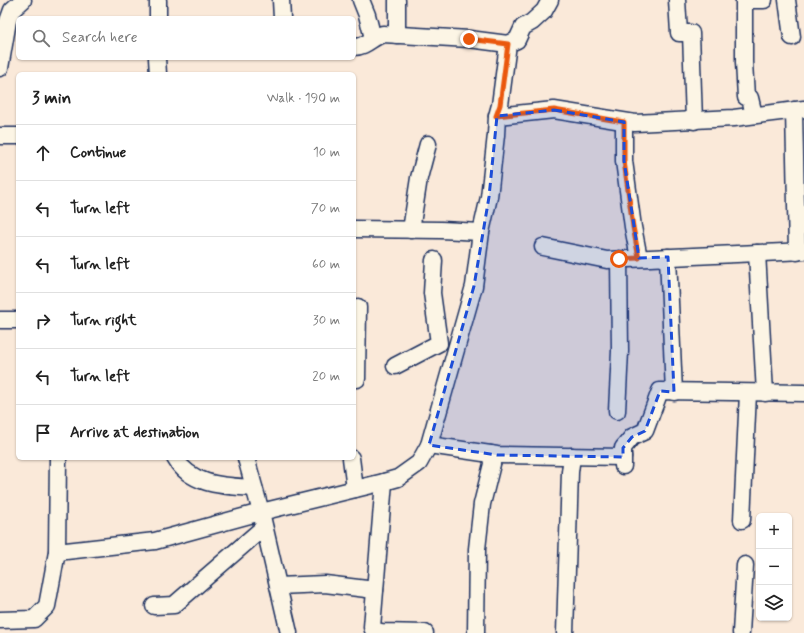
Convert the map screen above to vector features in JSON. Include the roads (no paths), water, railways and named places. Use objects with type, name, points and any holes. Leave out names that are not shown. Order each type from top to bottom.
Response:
[{"type":"street","points":[[0,68],[8,21],[12,10],[24,0]]},
{"type":"street","points":[[158,0],[158,16]]},
{"type":"street","points":[[281,0],[282,16]]},
{"type":"street","points":[[361,0],[367,15],[373,38]]},
{"type":"street","points":[[397,0],[397,35]]},
{"type":"street","points":[[356,47],[367,44],[373,38],[383,34],[469,39],[508,44],[517,40],[523,27],[532,22],[544,11],[550,0]]},
{"type":"street","points":[[677,0],[679,33],[691,33],[694,121]]},
{"type":"street","points":[[754,115],[750,98],[746,97],[744,62],[744,0],[764,0]]},
{"type":"street","points":[[788,0],[792,37]]},
{"type":"street","points":[[57,552],[156,541],[262,519],[355,489],[398,478],[419,462],[429,445],[474,286],[481,232],[489,197],[496,135],[496,116],[503,89],[508,44]]},
{"type":"street","points":[[157,60],[158,72]]},
{"type":"street","points":[[496,116],[554,110],[635,123],[694,121],[799,109],[800,251],[607,260],[543,247]]},
{"type":"street","points":[[624,122],[624,161],[639,258]]},
{"type":"street","points":[[0,136],[16,136]]},
{"type":"street","points":[[411,230],[419,178],[428,144]]},
{"type":"street","points":[[356,229],[481,232]]},
{"type":"street","points":[[757,253],[765,393]]},
{"type":"street","points":[[668,257],[674,392]]},
{"type":"street","points":[[617,411],[620,351],[619,259]]},
{"type":"street","points":[[434,260],[432,293],[438,343]]},
{"type":"street","points":[[356,379],[358,307]]},
{"type":"street","points":[[0,320],[16,320]]},
{"type":"street","points":[[394,366],[438,343],[458,345]]},
{"type":"street","points":[[429,445],[491,454],[572,456],[623,462],[623,448],[632,438],[645,431],[660,391],[804,393]]},
{"type":"street","points":[[742,520],[748,393]]},
{"type":"street","points":[[476,633],[478,549],[482,504],[492,464],[491,454]]},
{"type":"street","points":[[565,633],[570,472],[572,456]]},
{"type":"street","points":[[0,620],[35,626],[47,606],[57,552],[58,460]]},
{"type":"street","points":[[176,460],[194,478],[222,486],[254,488]]},
{"type":"street","points":[[247,460],[289,633]]},
{"type":"street","points":[[351,460],[355,489]]},
{"type":"street","points":[[384,482],[372,627],[373,630],[381,632],[425,633]]},
{"type":"street","points":[[154,606],[174,605],[262,519]]},
{"type":"street","points":[[741,633],[745,565]]},
{"type":"street","points":[[278,586],[325,584],[375,590]]}]
